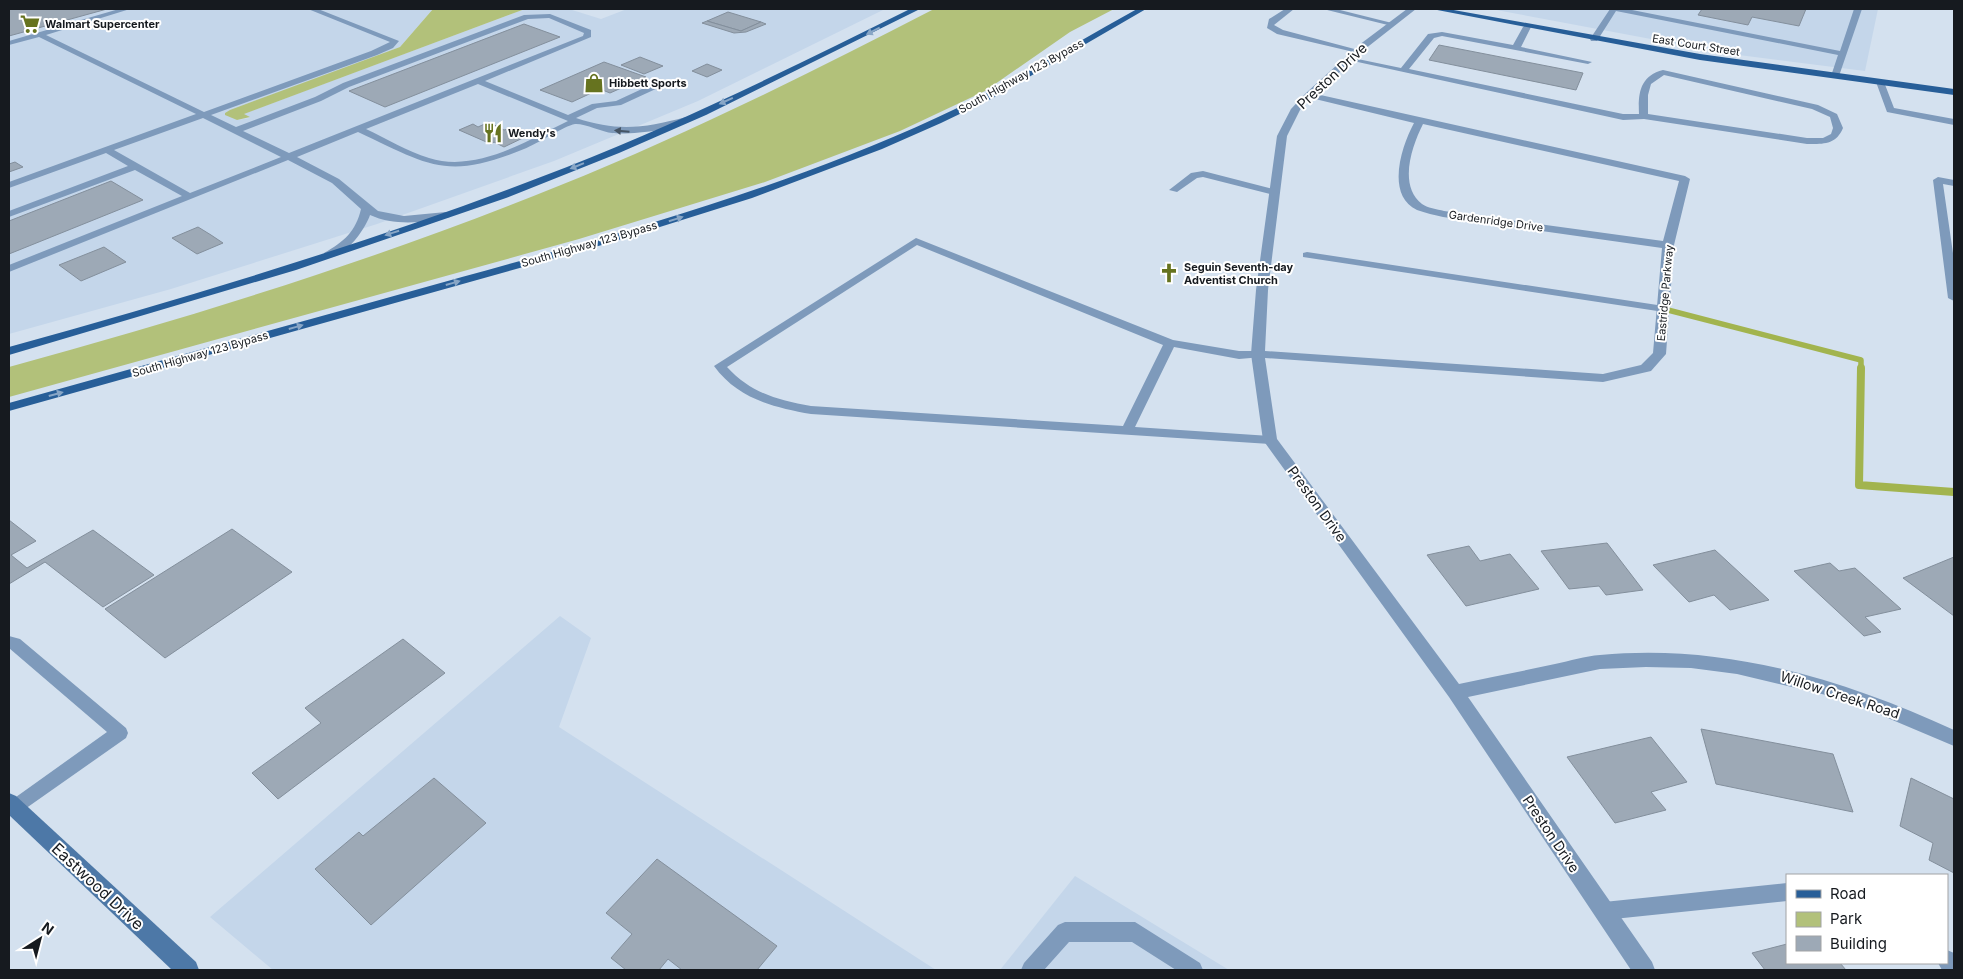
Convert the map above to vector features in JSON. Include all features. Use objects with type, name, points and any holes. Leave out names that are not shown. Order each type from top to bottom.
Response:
[{"type":"main road","points":[[9,351],[202,295],[446,215],[572,168],[786,74],[916,9]]},
{"type":"main road","name":"South Highway 123 Bypass","points":[[9,407],[605,240],[748,196],[878,147],[938,121],[990,96],[1142,9]]},
{"type":"main road","name":"East Court Street","points":[[1436,9],[1669,52],[1954,92]]},
{"type":"main road","name":"Eastwood Drive","points":[[12,805],[188,970]]},
{"type":"street","name":"Preston Drive","points":[[1412,9],[1353,55],[1309,95],[1286,124],[1278,159],[1262,290],[1258,354],[1270,440],[1455,692],[1644,970]]},
{"type":"street","name":"Eastridge Parkway","points":[[1258,354],[1603,378],[1646,368],[1659,354],[1668,245],[1685,179],[1309,95]]},
{"type":"street","name":"Gardenridge Drive","points":[[1420,121],[1404,154],[1407,194],[1419,207],[1444,214],[1668,245]]},
{"type":"street","name":"Willow Creek Road","points":[[1455,692],[1599,662],[1684,659],[1773,673],[1844,693],[1925,724],[1954,738]]},
{"type":"lane","points":[[9,43],[126,9]]},
{"type":"lane","points":[[9,185],[380,50],[390,46],[395,41],[312,9]]},
{"type":"lane","points":[[1290,9],[1272,21],[1270,26],[1280,32],[1403,71],[1623,117],[1644,116],[1807,141],[1825,141],[1835,136],[1838,128],[1834,116],[1815,107],[1678,74],[1662,72],[1654,74],[1643,89],[1644,116]]},
{"type":"lane","points":[[1327,9],[1392,24]]},
{"type":"lane","points":[[1594,39],[1616,9],[1843,54]]},
{"type":"lane","points":[[1836,76],[1858,9]]},
{"type":"lane","points":[[9,269],[577,42],[587,37],[588,32],[550,16],[527,17],[346,84],[318,99],[234,131]]},
{"type":"lane","points":[[1516,48],[1527,27]]},
{"type":"lane","points":[[39,34],[342,184],[366,208],[380,216],[408,220],[446,215]]},
{"type":"lane","points":[[1403,71],[1435,34],[1588,62]]},
{"type":"lane","points":[[1669,52],[1669,62]]},
{"type":"lane","points":[[1662,72],[1663,66],[1669,62]]},
{"type":"lane","points":[[1669,62],[1676,66],[1678,74]]},
{"type":"lane","points":[[478,81],[590,126],[628,132],[649,129],[686,119]]},
{"type":"lane","points":[[1880,82],[1890,110],[1954,122]]},
{"type":"lane","points":[[359,129],[427,161],[442,165],[470,162],[504,154],[575,120],[595,106],[618,103],[657,85]]},
{"type":"lane","points":[[107,150],[189,196]]},
{"type":"lane","points":[[9,214],[136,166]]},
{"type":"lane","points":[[1174,190],[1194,175],[1204,174],[1274,192]]},
{"type":"lane","points":[[1954,183],[1938,180],[1954,298]]},
{"type":"lane","points":[[328,254],[358,232],[363,223],[366,208]]},
{"type":"lane","points":[[1258,354],[1239,355],[1170,343],[916,241],[720,366],[735,384],[763,401],[811,410],[1270,440]]},
{"type":"lane","points":[[1307,255],[1664,309]]},
{"type":"lane","points":[[1127,431],[1170,343]]},
{"type":"lane","points":[[9,642],[14,643],[120,733],[12,805]]},
{"type":"lane","points":[[1604,911],[1786,892]]},
{"type":"lane","points":[[1031,970],[1065,932],[1135,932],[1193,970]]},
{"type":"shaded area","points":[[9,9],[433,9],[400,47],[225,113],[237,120],[250,118],[243,114],[525,9],[569,9],[601,19],[627,9],[885,9],[698,101],[554,161],[377,224],[171,289],[9,334]]},
{"type":"shaded area","points":[[1491,9],[1878,9],[1865,71],[1731,54]]},
{"type":"shaded area","points":[[560,616],[591,638],[559,727],[936,970],[273,970],[210,917]]},
{"type":"shaded area","points":[[1075,876],[1229,970],[1000,970]]},
{"type":"green space","points":[[433,9],[525,9],[244,114],[250,117],[237,120],[225,115],[230,110],[400,47]]},
{"type":"green space","points":[[934,9],[1114,9],[1070,32],[985,91],[900,131],[765,182],[579,239],[9,397],[9,367],[187,316],[276,288],[453,227],[539,194],[738,107]]},
{"type":"building","name":"Walmart Supercenter","points":[[9,9],[107,9],[9,36]]},
{"type":"building","points":[[1702,9],[1806,9],[1799,26],[1752,17],[1748,25],[1698,15]]},
{"type":"building","points":[[728,12],[761,22],[741,31],[707,21]]},
{"type":"building","points":[[707,21],[741,31],[761,22],[766,24],[746,32],[734,33],[702,23]]},
{"type":"building","points":[[524,24],[560,37],[385,107],[349,91]]},
{"type":"building","points":[[1439,45],[1583,73],[1576,90],[1429,60]]},
{"type":"building","points":[[640,57],[663,66],[644,74],[621,65]]},
{"type":"building","name":"Hibbett Sports","points":[[604,62],[646,77],[610,93],[600,89],[572,102],[540,90]]},
{"type":"building","points":[[707,64],[722,70],[707,77],[692,71]]},
{"type":"building","name":"Wendy's","points":[[489,122],[504,130],[508,129],[527,136],[504,147],[494,142],[491,144],[459,130],[473,124],[478,127]]},
{"type":"building","points":[[15,162],[23,167],[9,172],[9,164]]},
{"type":"building","points":[[111,181],[143,200],[9,254],[9,221]]},
{"type":"building","points":[[198,227],[223,243],[197,254],[172,238]]},
{"type":"building","points":[[104,247],[126,262],[81,281],[59,265]]},
{"type":"building","points":[[9,520],[36,541],[11,555],[27,568],[93,530],[154,575],[103,607],[45,562],[9,584]]},
{"type":"building","points":[[232,529],[292,572],[165,658],[105,609]]},
{"type":"building","points":[[1607,543],[1643,590],[1606,595],[1599,586],[1569,589],[1541,551]]},
{"type":"building","points":[[1469,546],[1480,561],[1510,554],[1539,589],[1466,606],[1427,555]]},
{"type":"building","points":[[1715,550],[1769,600],[1730,610],[1714,595],[1689,602],[1653,565]]},
{"type":"building","points":[[1954,557],[1954,616],[1903,578]]},
{"type":"building","points":[[1830,563],[1839,571],[1855,568],[1901,609],[1865,617],[1881,632],[1864,636],[1794,571]]},
{"type":"building","points":[[403,639],[445,673],[278,799],[252,773],[321,723],[305,708]]},
{"type":"building","points":[[1701,729],[1833,754],[1853,812],[1716,784]]},
{"type":"building","points":[[1651,737],[1687,782],[1651,792],[1666,810],[1615,823],[1567,757]]},
{"type":"building","points":[[434,778],[486,823],[371,925],[315,869],[359,832],[363,836]]},
{"type":"building","points":[[1911,778],[1954,799],[1954,873],[1929,860],[1933,843],[1900,826]]},
{"type":"building","points":[[657,859],[777,946],[757,970],[682,970],[668,959],[659,970],[626,970],[611,958],[632,934],[606,913]]},
{"type":"building","points":[[1786,944],[1786,964],[1841,964],[1846,970],[1765,970],[1752,953]]},
{"type":"waterway","points":[[1664,309],[1861,360],[1861,368]]},
{"type":"waterway","points":[[1861,368],[1859,485],[1954,492]]},
{"type":"place","name":"Walmart Supercenter","points":[[30,24]]},
{"type":"place","name":"Hibbett Sports","points":[[594,83]]},
{"type":"place","name":"Wendy's","points":[[493,133]]},
{"type":"place","name":"Seguin Seventh-day Adventist Church","points":[[1169,273]]}]
